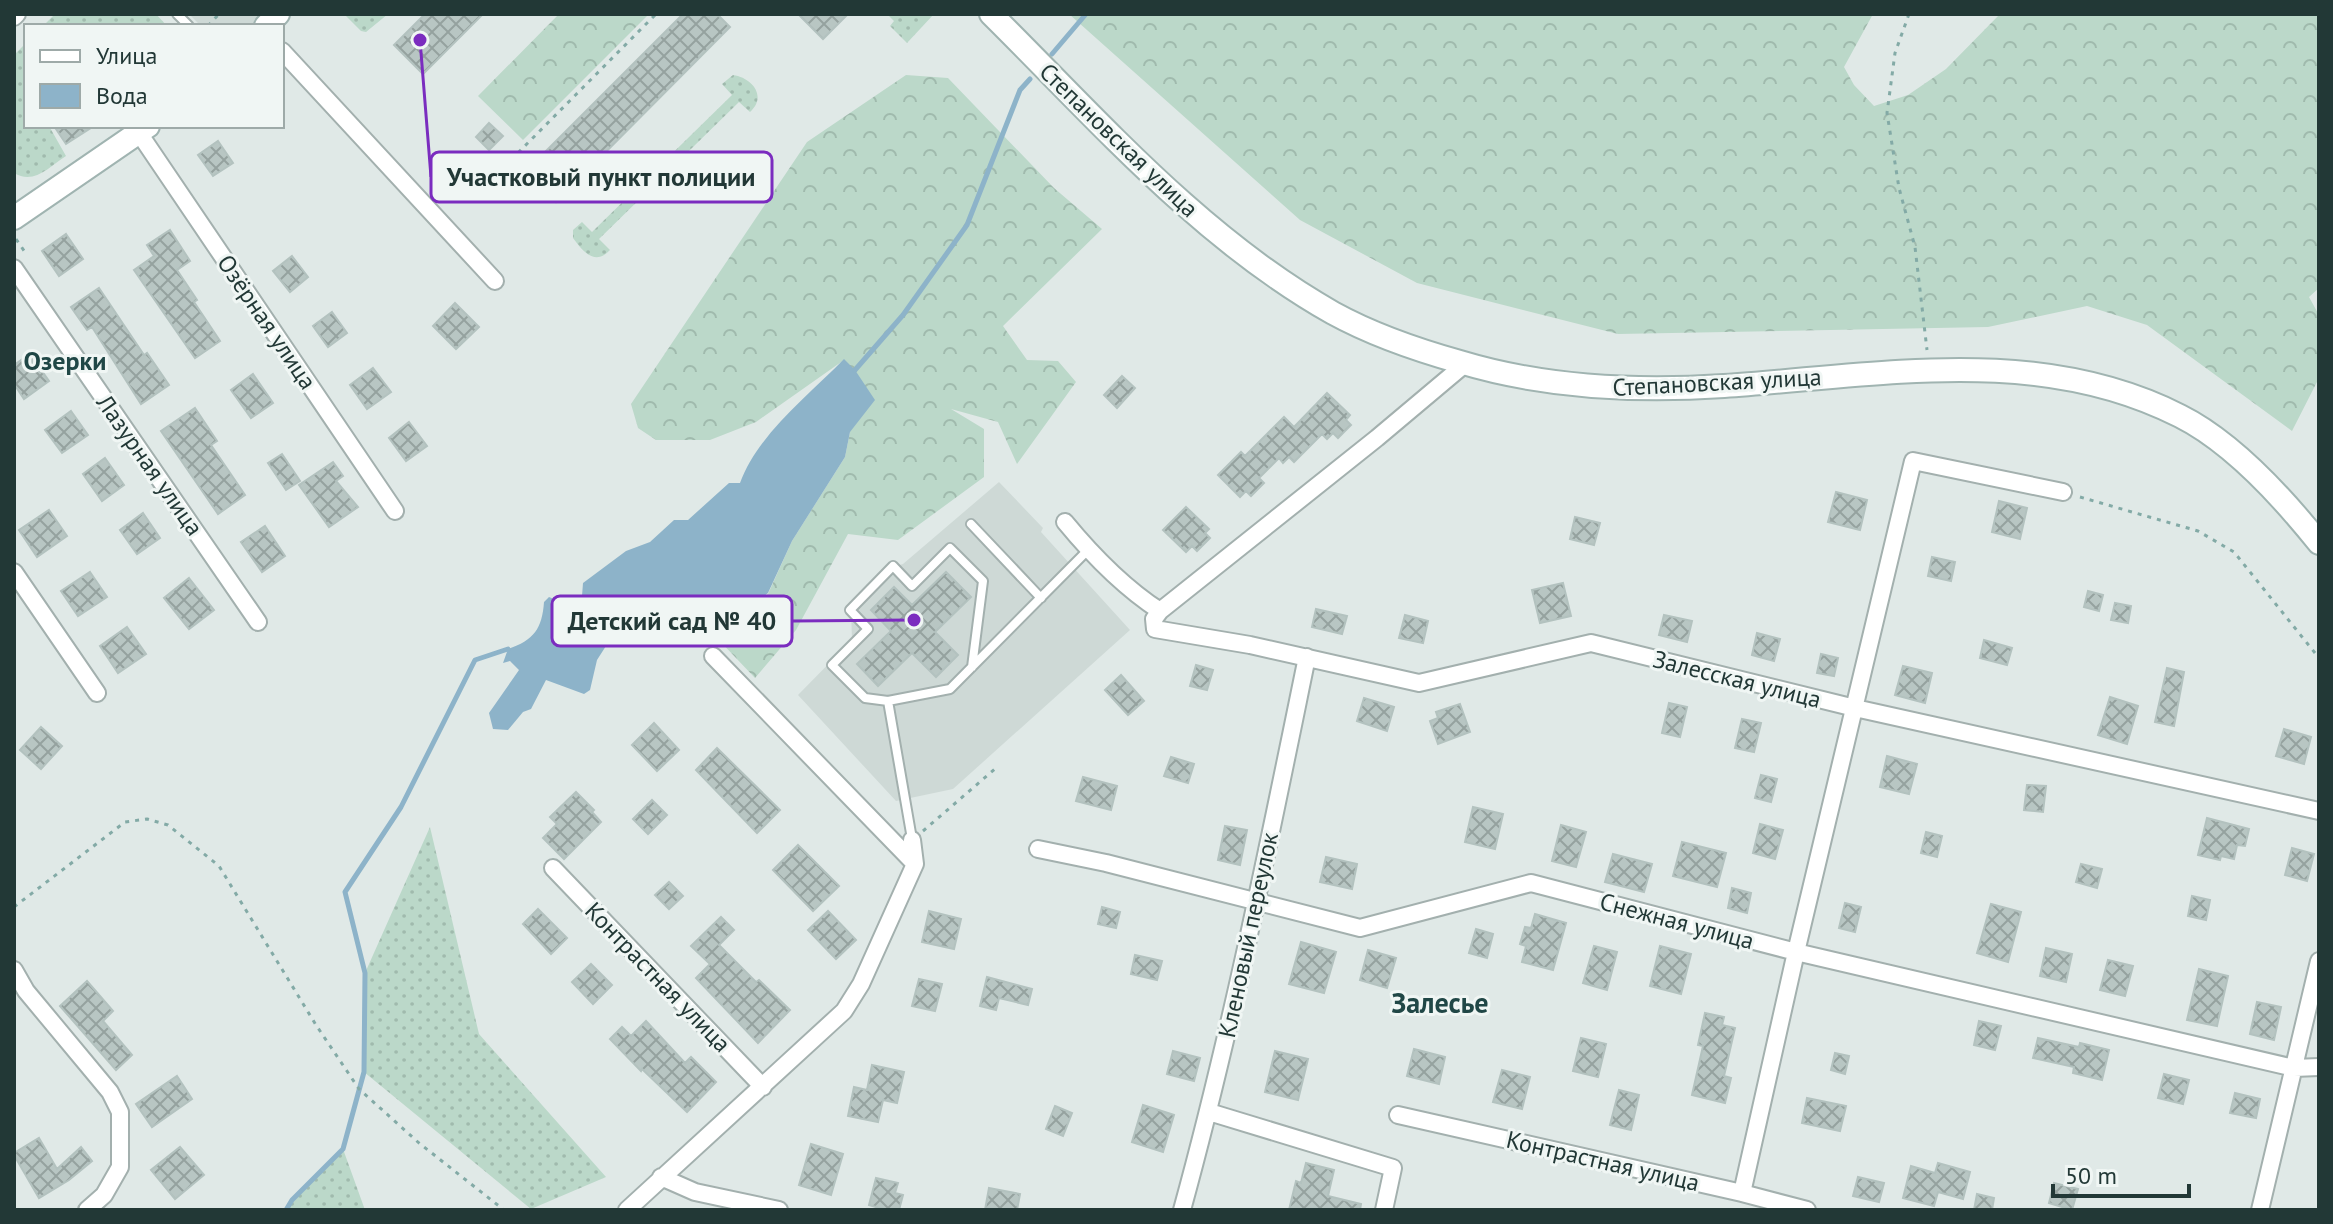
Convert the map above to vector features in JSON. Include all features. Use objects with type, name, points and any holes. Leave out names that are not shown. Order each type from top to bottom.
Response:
[{"type":"street","name":"Степановская улица","points":[[991,14],[1198,218],[1249,258],[1345,319],[1417,349],[1465,364],[1598,388],[1723,386],[1931,369],[2017,372],[2096,384],[2136,397],[2202,429],[2240,460],[2298,517],[2319,543]]},
{"type":"street","points":[[284,53],[495,281]]},
{"type":"street","points":[[17,211],[143,129]]},
{"type":"street","name":"Озёрная улица","points":[[143,129],[395,511]]},
{"type":"street","name":"Лазурная улица","points":[[14,268],[258,622]]},
{"type":"street","points":[[1065,522],[1088,550],[1136,596],[1160,611],[1465,364]]},
{"type":"street","points":[[1742,1193],[1913,461],[2063,492]]},
{"type":"street","points":[[14,572],[97,693]]},
{"type":"street","name":"Залесская улица","points":[[1160,611],[1154,619],[1155,629],[1307,657],[1419,683],[1591,643],[1855,708],[2319,811]]},
{"type":"street","points":[[713,656],[915,864]]},
{"type":"street","name":"Кленовый переулок","points":[[1182,1210],[1209,1112],[1257,900],[1307,657]]},
{"type":"street","points":[[627,1210],[844,1011],[861,984],[915,864],[912,840]]},
{"type":"street","name":"Снежная улица","points":[[1038,849],[1257,900],[1360,928],[1531,883],[1796,952],[2294,1068],[2319,1067]]},
{"type":"street","name":"Контрастная улица","points":[[553,868],[763,1087]]},
{"type":"street","points":[[2260,1210],[2319,961]]},
{"type":"street","points":[[14,970],[26,991],[110,1092],[120,1112],[120,1167],[104,1195],[87,1210]]},
{"type":"street","points":[[1209,1112],[1393,1168],[1384,1210]]},
{"type":"street","name":"Контрастная улица","points":[[1398,1115],[1807,1210]]},
{"type":"street","points":[[661,1177],[695,1192],[779,1210]]},
{"type":"lane","points":[[971,524],[1041,598]]},
{"type":"lane","points":[[972,667],[983,581],[950,548],[912,586],[893,566],[850,610],[868,629],[832,665],[865,698],[888,701],[950,689],[972,667],[1041,598],[1088,550]]},
{"type":"lane","points":[[888,701],[912,840]]},
{"type":"path","points":[[497,174],[656,14]]},
{"type":"path","points":[[1909,14],[1895,53],[1887,113],[1899,188],[1915,247],[1931,369]]},
{"type":"path","points":[[2063,492],[2198,531],[2234,552],[2319,658]]},
{"type":"path","points":[[912,840],[996,768]]},
{"type":"path","points":[[14,907],[125,822],[147,819],[168,825],[219,866],[359,1089],[419,1143],[504,1210]]},
{"type":"shaded area","points":[[189,14],[269,14],[258,24],[199,24]]},
{"type":"shaded area","points":[[999,482],[1043,528],[1041,532],[1130,630],[953,789],[896,801],[798,695],[852,640],[851,610],[896,566],[903,564]]},
{"type":"green space","points":[[55,14],[156,14],[165,24],[45,24]]},
{"type":"green space","points":[[344,14],[388,14],[366,32]]},
{"type":"green space","points":[[559,14],[649,14],[523,140],[478,96]]},
{"type":"green space","points":[[887,14],[934,14],[907,43],[890,26],[894,21]]},
{"type":"green space","points":[[1069,14],[1873,14],[1844,67],[1854,85],[1874,106],[1908,95],[1946,69],[2000,14],[2319,14],[2319,288],[2309,297],[2319,315],[2319,378],[2292,431],[2147,325],[2087,306],[1988,327],[1618,334],[1417,283],[1300,220]]},
{"type":"green space","points":[[24,45],[24,128],[50,128],[66,156],[35,176],[14,173],[14,55]]},
{"type":"green space","points":[[733,75],[746,80],[755,89],[757,100],[750,112],[739,102],[599,239],[610,250],[605,255],[594,257],[585,252],[573,238],[573,230],[582,222],[592,232],[732,95],[722,84]]},
{"type":"green space","points":[[906,75],[948,78],[1054,188],[1102,229],[1003,326],[1027,360],[1058,361],[1076,382],[1017,464],[998,422],[951,409],[984,429],[984,477],[898,540],[848,534],[796,630],[755,678],[678,597],[736,618],[768,594],[792,541],[845,457],[850,432],[844,360],[756,422],[710,440],[656,440],[638,428],[631,404],[807,142]]},
{"type":"green space","points":[[430,827],[479,1034],[606,1177],[531,1209],[364,1072],[365,973]]},
{"type":"green space","points":[[343,1149],[365,1210],[286,1210],[292,1200]]},
{"type":"water","points":[[844,359],[875,400],[850,432],[845,457],[792,541],[768,593],[736,618],[678,597],[647,600],[620,624],[597,660],[590,690],[584,694],[546,680],[531,709],[523,712],[508,730],[493,729],[489,713],[519,670],[510,661],[503,663],[508,649],[524,642],[535,632],[544,602],[549,597],[561,602],[582,596],[583,583],[626,551],[650,542],[674,520],[688,520],[729,483],[740,483],[748,465],[771,432]]},
{"type":"building","points":[[425,14],[483,14],[423,74],[394,45]]},
{"type":"building","points":[[683,14],[717,14],[730,27],[556,202],[525,172]]},
{"type":"building","points":[[798,14],[848,14],[823,39]]},
{"type":"building","points":[[489,123],[503,136],[489,150],[476,137]]},
{"type":"building","points":[[55,128],[91,128],[66,144]]},
{"type":"building","points":[[218,141],[233,163],[213,176],[198,155]]},
{"type":"building","points":[[170,230],[190,261],[177,270],[220,341],[195,358],[134,270],[154,256],[147,245]]},
{"type":"building","points":[[66,234],[83,259],[59,276],[42,251]]},
{"type":"building","points":[[292,256],[308,277],[290,292],[273,271]]},
{"type":"building","points":[[99,288],[144,355],[147,353],[169,385],[141,404],[92,327],[87,330],[71,307]]},
{"type":"building","points":[[455,303],[479,327],[456,349],[433,326]]},
{"type":"building","points":[[332,312],[347,333],[328,347],[313,326]]},
{"type":"building","points":[[30,354],[49,381],[24,399],[14,384],[14,365]]},
{"type":"building","points":[[373,368],[391,392],[367,409],[350,385]]},
{"type":"building","points":[[253,374],[273,403],[251,418],[231,390]]},
{"type":"building","points":[[1122,376],[1135,388],[1117,408],[1104,395]]},
{"type":"building","points":[[1327,393],[1350,415],[1346,420],[1351,425],[1338,438],[1333,433],[1327,439],[1322,434],[1294,462],[1289,457],[1283,463],[1279,458],[1259,478],[1264,483],[1251,496],[1246,491],[1240,497],[1218,475],[1241,452],[1245,456],[1284,417],[1294,427]]},
{"type":"building","points":[[195,408],[217,441],[211,445],[245,495],[218,514],[161,431]]},
{"type":"building","points":[[71,411],[88,435],[62,453],[45,430]]},
{"type":"building","points":[[409,422],[427,446],[406,461],[389,438]]},
{"type":"building","points":[[282,454],[300,481],[286,490],[268,463]]},
{"type":"building","points":[[105,458],[124,485],[102,501],[83,474]]},
{"type":"building","points":[[333,462],[343,476],[336,481],[358,507],[329,527],[299,485]]},
{"type":"building","points":[[1836,492],[1867,500],[1860,530],[1828,522]]},
{"type":"building","points":[[1999,501],[2027,508],[2020,539],[1992,532]]},
{"type":"building","points":[[1186,507],[1209,529],[1205,533],[1210,538],[1197,551],[1192,546],[1186,552],[1163,530]]},
{"type":"building","points":[[49,510],[67,536],[37,557],[19,530]]},
{"type":"building","points":[[143,513],[160,538],[137,554],[120,530]]},
{"type":"building","points":[[1575,517],[1600,523],[1594,545],[1570,539]]},
{"type":"building","points":[[265,526],[285,556],[262,572],[241,542]]},
{"type":"building","points":[[1932,557],[1955,562],[1951,581],[1928,576]]},
{"type":"building","points":[[90,572],[107,597],[78,616],[61,591]]},
{"type":"building","points":[[946,572],[971,597],[935,632],[958,655],[936,677],[912,653],[878,686],[857,664],[891,631],[871,610],[894,587],[912,605]]},
{"type":"building","points":[[189,578],[214,610],[189,629],[164,598]]},
{"type":"building","points":[[1563,583],[1571,616],[1540,623],[1532,590]]},
{"type":"building","points":[[2088,591],[2103,595],[2099,611],[2084,607]]},
{"type":"building","points":[[2115,603],[2131,606],[2128,623],[2111,620]]},
{"type":"building","points":[[1316,609],[1347,616],[1342,634],[1312,627]]},
{"type":"building","points":[[1405,615],[1428,621],[1423,643],[1399,638]]},
{"type":"building","points":[[1664,615],[1692,621],[1687,642],[1659,635]]},
{"type":"building","points":[[127,627],[146,654],[118,673],[100,646]]},
{"type":"building","points":[[1757,633],[1780,639],[1774,661],[1752,655]]},
{"type":"building","points":[[1984,640],[2012,648],[2007,665],[1980,658]]},
{"type":"building","points":[[1821,654],[1838,658],[1834,676],[1817,673]]},
{"type":"building","points":[[1196,665],[1213,670],[1207,690],[1190,686]]},
{"type":"building","points":[[1903,666],[1932,673],[1925,703],[1895,695]]},
{"type":"building","points":[[2167,668],[2184,672],[2174,726],[2155,722]]},
{"type":"building","points":[[1121,675],[1144,701],[1128,715],[1105,690]]},
{"type":"building","points":[[2110,697],[2138,706],[2127,744],[2098,735]]},
{"type":"building","points":[[1364,698],[1394,707],[1387,731],[1357,721]]},
{"type":"building","points":[[1669,703],[1687,707],[1680,737],[1662,733]]},
{"type":"building","points":[[1460,704],[1470,732],[1438,744],[1430,721],[1438,718],[1436,712]]},
{"type":"building","points":[[1742,719],[1761,723],[1754,752],[1735,748]]},
{"type":"building","points":[[654,723],[679,750],[657,771],[632,745]]},
{"type":"building","points":[[41,727],[62,746],[41,769],[20,750]]},
{"type":"building","points":[[2284,729],[2311,737],[2304,764],[2276,756]]},
{"type":"building","points":[[717,748],[780,810],[757,833],[696,770]]},
{"type":"building","points":[[1887,756],[1917,764],[1909,794],[1880,787]]},
{"type":"building","points":[[1171,757],[1194,764],[1188,783],[1164,776]]},
{"type":"building","points":[[1761,775],[1777,779],[1771,802],[1755,798]]},
{"type":"building","points":[[1083,777],[1117,786],[1111,810],[1076,801]]},
{"type":"building","points":[[2027,785],[2046,786],[2043,812],[2024,810]]},
{"type":"building","points":[[576,792],[601,822],[564,859],[543,838],[557,824],[550,817]]},
{"type":"building","points":[[652,800],[667,815],[648,834],[633,819]]},
{"type":"building","points":[[1473,807],[1503,814],[1495,849],[1465,842]]},
{"type":"building","points":[[2207,818],[2249,829],[2245,846],[2237,845],[2234,859],[2221,856],[2220,860],[2198,855]]},
{"type":"building","points":[[1760,824],[1783,830],[1775,859],[1753,853]]},
{"type":"building","points":[[1561,825],[1586,832],[1576,867],[1552,861]]},
{"type":"building","points":[[1225,826],[1247,830],[1240,865],[1218,860]]},
{"type":"building","points":[[1926,832],[1942,836],[1937,857],[1921,853]]},
{"type":"building","points":[[1682,842],[1726,853],[1717,887],[1673,876]]},
{"type":"building","points":[[798,845],[839,886],[813,911],[773,870]]},
{"type":"building","points":[[2292,848],[2314,854],[2307,881],[2285,875]]},
{"type":"building","points":[[1613,854],[1652,864],[1644,892],[1605,882]]},
{"type":"building","points":[[1326,857],[1357,864],[1352,889],[1320,882]]},
{"type":"building","points":[[2081,864],[2102,869],[2097,888],[2076,882]]},
{"type":"building","points":[[669,882],[683,896],[669,909],[655,895]]},
{"type":"building","points":[[1732,888],[1751,893],[1747,913],[1728,908]]},
{"type":"building","points":[[2192,896],[2210,900],[2206,920],[2188,916]]},
{"type":"building","points":[[1845,903],[1861,907],[1855,932],[1839,928]]},
{"type":"building","points":[[1991,904],[2021,912],[2008,962],[1977,953]]},
{"type":"building","points":[[1102,907],[1120,912],[1116,928],[1098,924]]},
{"type":"building","points":[[538,909],[567,938],[551,954],[523,924]]},
{"type":"building","points":[[828,911],[856,940],[836,959],[808,930]]},
{"type":"building","points":[[929,911],[961,919],[954,949],[922,942]]},
{"type":"building","points":[[1535,914],[1566,923],[1553,970],[1522,962],[1526,946],[1520,944],[1525,927],[1531,928]]},
{"type":"building","points":[[721,917],[734,930],[719,945],[790,1010],[758,1043],[696,978],[710,964],[691,946]]},
{"type":"building","points":[[1476,929],[1493,934],[1487,958],[1469,953]]},
{"type":"building","points":[[1301,942],[1336,952],[1324,993],[1289,984]]},
{"type":"building","points":[[1594,946],[1617,952],[1607,990],[1583,983]]},
{"type":"building","points":[[1660,946],[1691,954],[1681,994],[1650,986]]},
{"type":"building","points":[[2046,948],[2072,954],[2066,982],[2040,976]]},
{"type":"building","points":[[1368,950],[1396,958],[1387,988],[1360,980]]},
{"type":"building","points":[[1135,955],[1162,961],[1157,980],[1131,974]]},
{"type":"building","points":[[2108,960],[2133,966],[2125,996],[2100,990]]},
{"type":"building","points":[[591,964],[612,985],[593,1004],[572,982]]},
{"type":"building","points":[[2199,969],[2228,976],[2217,1026],[2187,1020]]},
{"type":"building","points":[[987,977],[1032,989],[1028,1005],[999,998],[996,1010],[980,1006]]},
{"type":"building","points":[[919,979],[942,984],[935,1011],[912,1006]]},
{"type":"building","points":[[87,981],[113,1011],[103,1021],[132,1055],[116,1070],[60,1006]]},
{"type":"building","points":[[2257,1002],[2281,1007],[2274,1040],[2250,1034]]},
{"type":"building","points":[[1705,1013],[1724,1017],[1722,1025],[1735,1028],[1724,1076],[1731,1078],[1725,1103],[1692,1095],[1703,1046],[1698,1045]]},
{"type":"building","points":[[646,1021],[685,1063],[691,1057],[716,1082],[687,1112],[610,1039],[622,1027],[631,1036]]},
{"type":"building","points":[[1979,1021],[2001,1026],[1995,1050],[1974,1045]]},
{"type":"building","points":[[1581,1038],[1606,1044],[1598,1077],[1573,1071]]},
{"type":"building","points":[[2038,1038],[2109,1050],[2102,1080],[2073,1073],[2074,1067],[2033,1058]]},
{"type":"building","points":[[1414,1049],[1445,1057],[1439,1084],[1407,1076]]},
{"type":"building","points":[[1173,1051],[1200,1058],[1194,1081],[1167,1074]]},
{"type":"building","points":[[1275,1051],[1308,1059],[1298,1100],[1265,1092]]},
{"type":"building","points":[[1835,1053],[1849,1056],[1845,1074],[1831,1070]]},
{"type":"building","points":[[872,1065],[904,1072],[897,1103],[883,1100],[878,1122],[848,1116],[854,1087],[867,1090]]},
{"type":"building","points":[[1502,1070],[1530,1077],[1522,1109],[1493,1102]]},
{"type":"building","points":[[2164,1074],[2189,1080],[2183,1104],[2158,1098]]},
{"type":"building","points":[[177,1076],[192,1099],[152,1127],[136,1104]]},
{"type":"building","points":[[1619,1090],[1639,1095],[1631,1130],[1610,1125]]},
{"type":"building","points":[[2235,1093],[2260,1099],[2256,1118],[2230,1113]]},
{"type":"building","points":[[1807,1098],[1846,1106],[1840,1131],[1802,1123]]},
{"type":"building","points":[[1143,1105],[1174,1115],[1163,1152],[1132,1142]]},
{"type":"building","points":[[1055,1106],[1072,1113],[1063,1136],[1046,1129]]},
{"type":"building","points":[[39,1138],[57,1169],[81,1147],[92,1161],[69,1180],[39,1198],[14,1153]]},
{"type":"building","points":[[811,1144],[843,1154],[831,1195],[799,1185]]},
{"type":"building","points":[[180,1147],[204,1175],[175,1199],[151,1170]]},
{"type":"building","points":[[1306,1163],[1334,1170],[1328,1196],[1361,1204],[1360,1210],[1289,1210],[1296,1181],[1301,1183]]},
{"type":"building","points":[[1938,1163],[1970,1172],[1963,1199],[1938,1192],[1934,1206],[1903,1198],[1911,1166],[1935,1173]]},
{"type":"building","points":[[1858,1177],[1884,1183],[1879,1202],[1853,1196]]},
{"type":"building","points":[[876,1178],[898,1183],[895,1193],[903,1195],[899,1210],[869,1205]]},
{"type":"building","points":[[2054,1183],[2078,1189],[2072,1210],[2049,1203]]},
{"type":"building","points":[[989,1188],[1020,1194],[1017,1210],[985,1210]]},
{"type":"building","points":[[1977,1194],[1994,1198],[1992,1210],[1974,1210]]},
{"type":"waterway","points":[[1052,54],[1086,14]]},
{"type":"waterway","points":[[855,370],[903,315],[967,225],[1020,90],[1030,79]]},
{"type":"waterway","points":[[286,1210],[292,1200],[343,1149],[364,1072],[365,973],[345,892],[401,807],[475,660],[508,649]]},
{"type":"place","name":"Участковый пункт полиции","points":[[420,40]]},
{"type":"place","name":"Детский сад № 40","points":[[914,620]]},
{"type":"district","name":"Озерки","points":[[65,360]]},
{"type":"district","name":"Залесье","points":[[1440,1002]]}]
